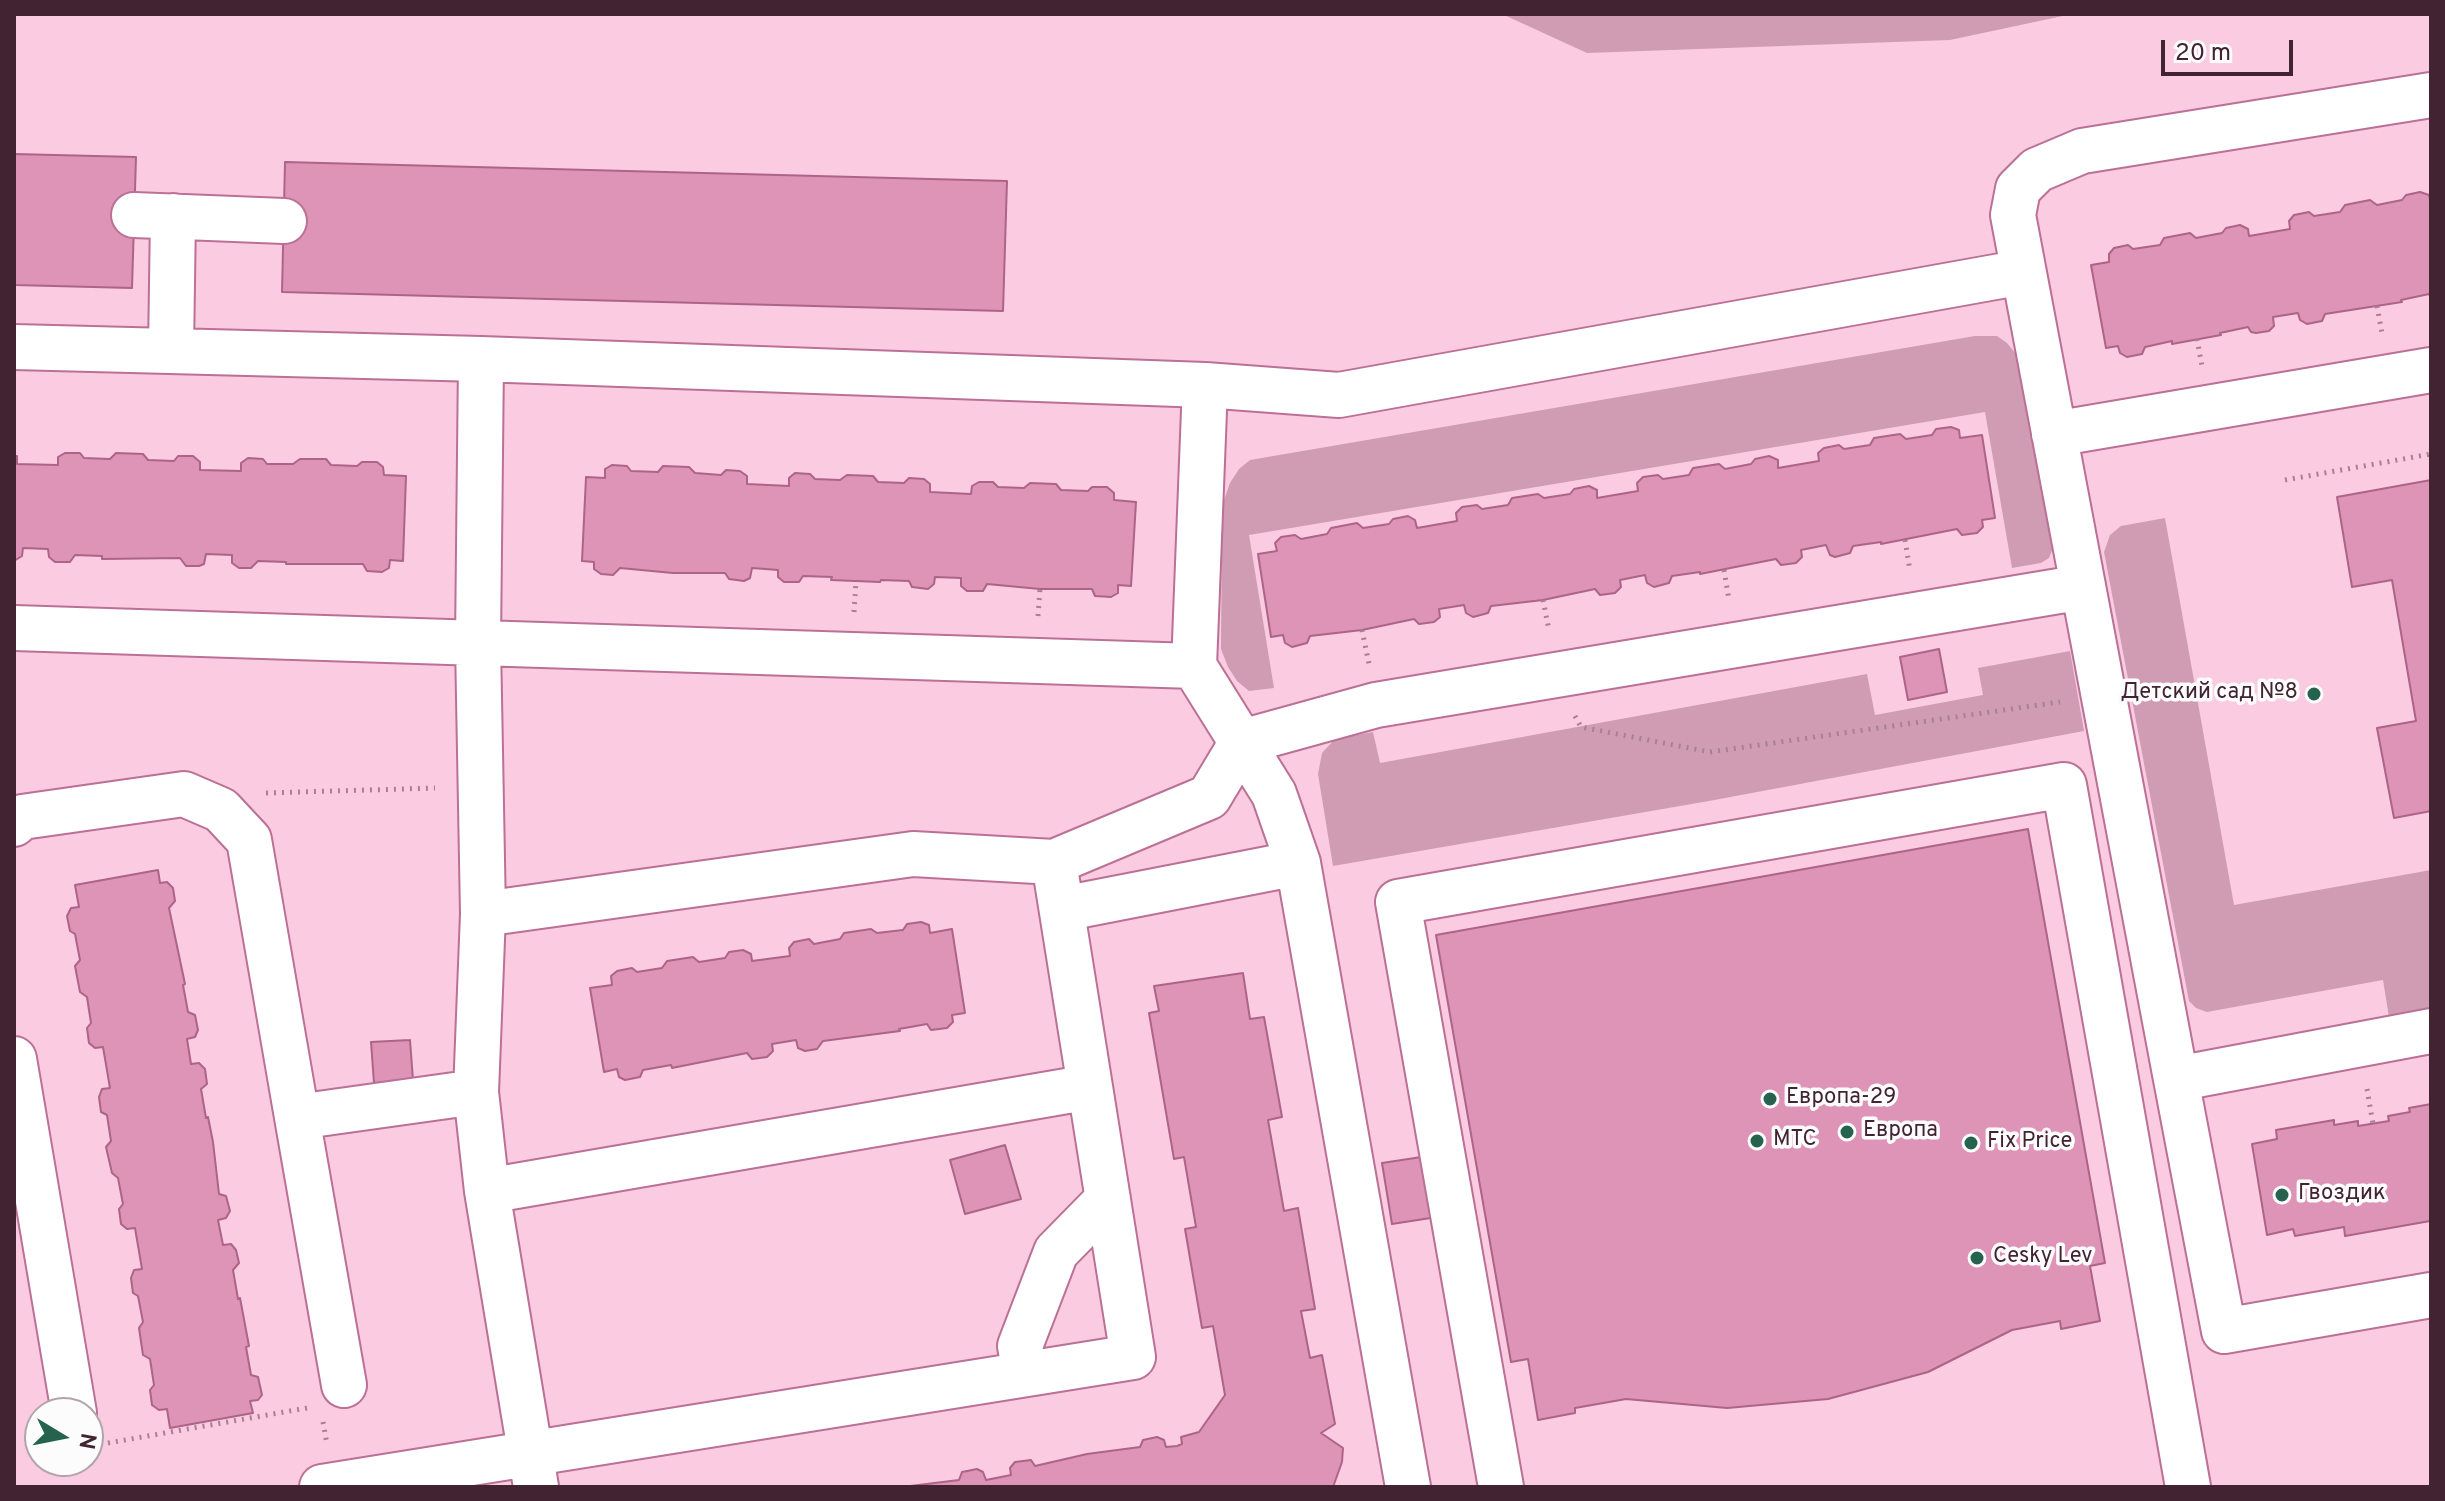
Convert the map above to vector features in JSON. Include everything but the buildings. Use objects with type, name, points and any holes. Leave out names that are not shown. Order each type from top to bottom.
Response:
[{"type":"lane","points":[[2431,95],[2082,151],[2037,170],[2018,189],[2013,215],[2224,1331],[2431,1295]]},
{"type":"lane","points":[[171,351],[154,216],[284,221]]},
{"type":"lane","points":[[14,347],[481,359],[1205,385],[1339,395],[2023,272]]},
{"type":"lane","points":[[481,359],[478,643],[483,914],[476,1092],[487,1191],[533,1470]]},
{"type":"lane","points":[[2054,434],[2431,370]]},
{"type":"lane","points":[[1205,385],[1194,666],[1274,794],[1298,863],[1408,1487]]},
{"type":"lane","points":[[483,914],[913,854],[1054,862],[1209,797],[1242,742],[1376,705],[2083,587]]},
{"type":"lane","points":[[14,628],[1194,666]]},
{"type":"lane","points":[[1501,1487],[1398,902],[2064,785],[2188,1487]]},
{"type":"lane","points":[[14,824],[22,817],[184,794],[221,810],[249,840],[344,1385]]},
{"type":"lane","points":[[322,1487],[533,1470],[1025,1374],[1133,1357],[1054,862]]},
{"type":"lane","points":[[1062,909],[1298,863]]},
{"type":"lane","points":[[2176,1079],[2431,1031]]},
{"type":"lane","points":[[14,1059],[71,1397]]},
{"type":"lane","points":[[487,1191],[1090,1087]]},
{"type":"lane","points":[[297,1117],[476,1092]]},
{"type":"lane","points":[[1025,1374],[1020,1346],[1056,1252],[1108,1199]]},
{"type":"path","points":[[2285,480],[2431,454]]},
{"type":"path","points":[[1556,675],[1581,727],[1710,752],[2103,696]]},
{"type":"path","points":[[207,804],[211,795],[480,787]]},
{"type":"path","points":[[104,1444],[347,1401],[344,1385]]},
{"type":"shaded area","points":[[1502,14],[2072,14],[1950,40],[1587,53]]},
{"type":"shaded area","points":[[1975,336],[1997,336],[2016,354],[2054,545],[2049,558],[2041,563],[2012,568],[1985,412],[1249,535],[1274,688],[1249,691],[1237,681],[1228,667],[1221,649],[1224,500],[1239,469],[1250,460]]},
{"type":"shaded area","points":[[2165,518],[2234,905],[2431,870],[2431,1010],[2389,1017],[2383,980],[2207,1012],[2189,1001],[2104,552],[2110,535],[2121,526]]},
{"type":"shaded area","points":[[2070,651],[2084,731],[1709,801],[1333,866],[1318,774],[1322,753],[1335,739],[1373,732],[1380,763],[1867,674],[1875,715],[1983,695],[1978,668]]},
{"type":"place","name":"Детский сад №8","points":[[2314,694]]},
{"type":"place","name":"Европа-29","points":[[1770,1099]]},
{"type":"place","name":"Европа","points":[[1847,1132]]},
{"type":"place","name":"МТС","points":[[1757,1141]]},
{"type":"place","name":"Fix Price","points":[[1971,1143]]},
{"type":"place","name":"Гвоздик","points":[[2282,1195]]},
{"type":"place","name":"Cesky Lev","points":[[1977,1258]]}]
